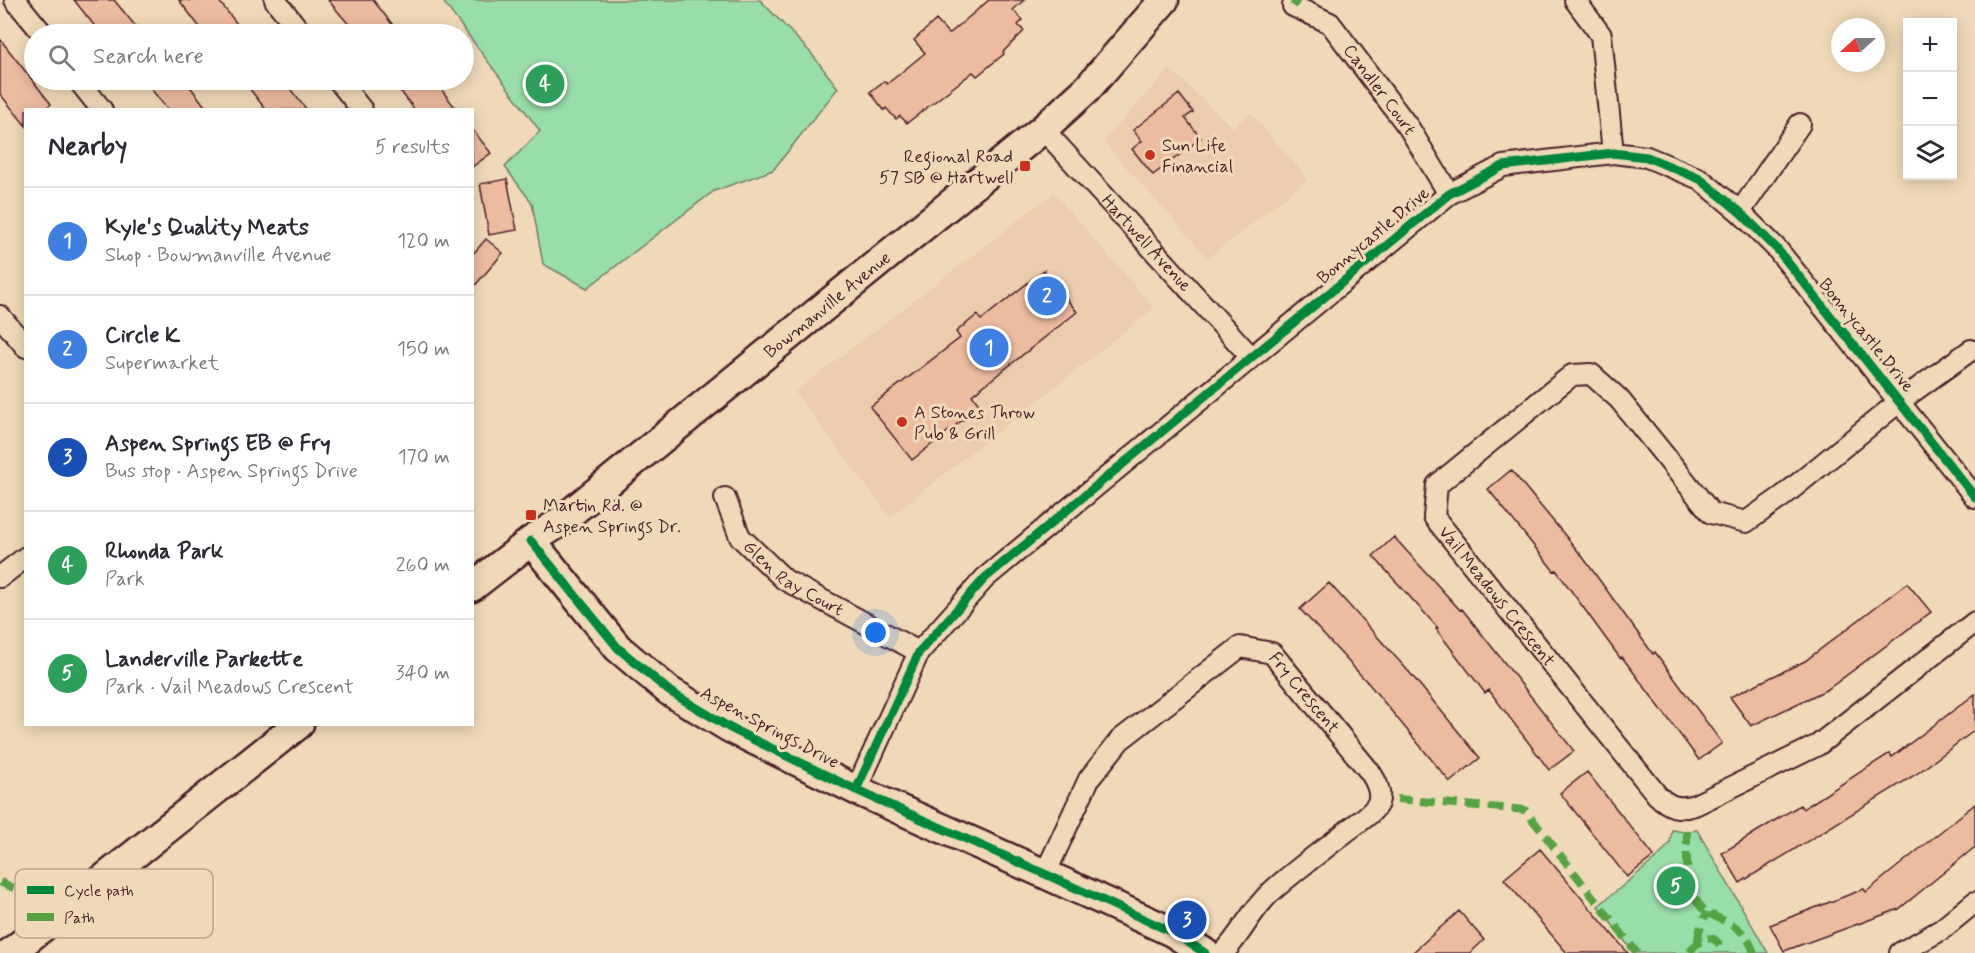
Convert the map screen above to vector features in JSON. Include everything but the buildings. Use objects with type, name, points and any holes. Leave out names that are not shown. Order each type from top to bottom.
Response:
[{"type":"main road","name":"Bowmanville Avenue","points":[[474,585],[531,541],[557,524],[1043,129],[1087,88],[1164,0]]},
{"type":"main road","name":"Aspen Springs Drive","points":[[531,541],[618,648],[669,691],[730,728],[856,790],[1172,932],[1205,953]]},
{"type":"main road","points":[[117,869],[296,726]]},
{"type":"main road","points":[[10,953],[30,938]]},
{"type":"street","points":[[15,0],[35,24]]},
{"type":"street","points":[[275,0],[294,24]]},
{"type":"street","points":[[1575,0],[1602,35],[1612,153]]},
{"type":"street","name":"Candler Court","points":[[1293,6],[1330,23],[1409,128],[1449,194]]},
{"type":"street","points":[[86,90],[100,108]]},
{"type":"street","points":[[346,90],[360,108]]},
{"type":"street","points":[[1740,212],[1800,124]]},
{"type":"street","name":"Hartwell Avenue","points":[[1043,129],[1251,357]]},
{"type":"street","name":"Bonnycastle Drive","points":[[856,790],[918,652],[985,578],[1449,194],[1503,166],[1612,153],[1647,157],[1700,179],[1740,212],[1777,249],[1975,497]]},
{"type":"street","points":[[0,316],[24,345]]},
{"type":"street","points":[[1900,401],[1971,350]]},
{"type":"street","name":"Vail Meadows Crescent","points":[[1900,401],[1783,496],[1746,522],[1711,513],[1619,399],[1591,374],[1572,375],[1437,484],[1434,517],[1657,795],[1674,808],[1695,805],[1818,745],[1975,622]]},
{"type":"street","name":"Glen Ray Court","points":[[725,498],[740,537],[785,580],[918,652]]},
{"type":"street","points":[[0,577],[24,559]]},
{"type":"street","name":"Fry Crescent","points":[[1045,874],[1089,779],[1120,740],[1240,647],[1272,653],[1370,772],[1376,782],[1378,802],[1363,818],[1257,905],[1237,939],[1222,953]]},
{"type":"street","points":[[1899,953],[1941,930],[1975,902]]},
{"type":"shaded area","points":[[1170,69],[1232,127],[1251,113],[1308,179],[1208,258],[1103,141]]},
{"type":"shaded area","points":[[1054,193],[1154,308],[890,517],[795,392]]},
{"type":"green space","points":[[442,0],[760,0],[811,53],[838,88],[773,170],[714,191],[587,288],[543,264],[532,203],[505,167],[540,131],[474,43],[474,24],[460,24]]},
{"type":"green space","points":[[1672,830],[1684,832],[1697,830],[1768,953],[1634,953],[1598,906],[1658,857],[1670,843]]},
{"type":"marked path","points":[[1293,6],[1297,0]]},
{"type":"marked path","points":[[1397,799],[1525,810],[1637,953]]},
{"type":"marked path","points":[[1687,830],[1689,881],[1696,900],[1706,911],[1740,931],[1748,940],[1754,953]]},
{"type":"marked path","points":[[0,882],[15,889]]},
{"type":"marked path","points":[[1698,941],[1707,912]]},
{"type":"marked path","points":[[1690,952],[1698,943],[1708,938],[1717,941],[1722,953]]},
{"type":"cycle path","points":[[856,790],[919,652],[985,578],[1449,194],[1503,166],[1613,153],[1647,157],[1700,179],[1740,212],[1777,249],[1975,497]]},
{"type":"cycle path","points":[[531,541],[618,648],[669,691],[730,728],[856,790],[1172,932],[1205,953]]},
{"type":"place","name":"Rhonda Park","points":[[545,84]]},
{"type":"place","name":"Sun Life Financial","points":[[1150,155]]},
{"type":"place","name":"Regional Road 57 SB @ Hartwell","points":[[1025,166]]},
{"type":"place","name":"Circle K","points":[[1047,296]]},
{"type":"place","name":"Kyle's Quality Meats","points":[[989,348]]},
{"type":"place","name":"A Stones Throw Pub & Grill","points":[[902,422]]},
{"type":"place","name":"Martin Rd. @ Aspen Springs Dr.","points":[[531,515]]},
{"type":"place","name":"Landerville Parkette","points":[[1676,886]]},
{"type":"place","name":"Aspen Springs EB @ Fry","points":[[1187,920]]}]
